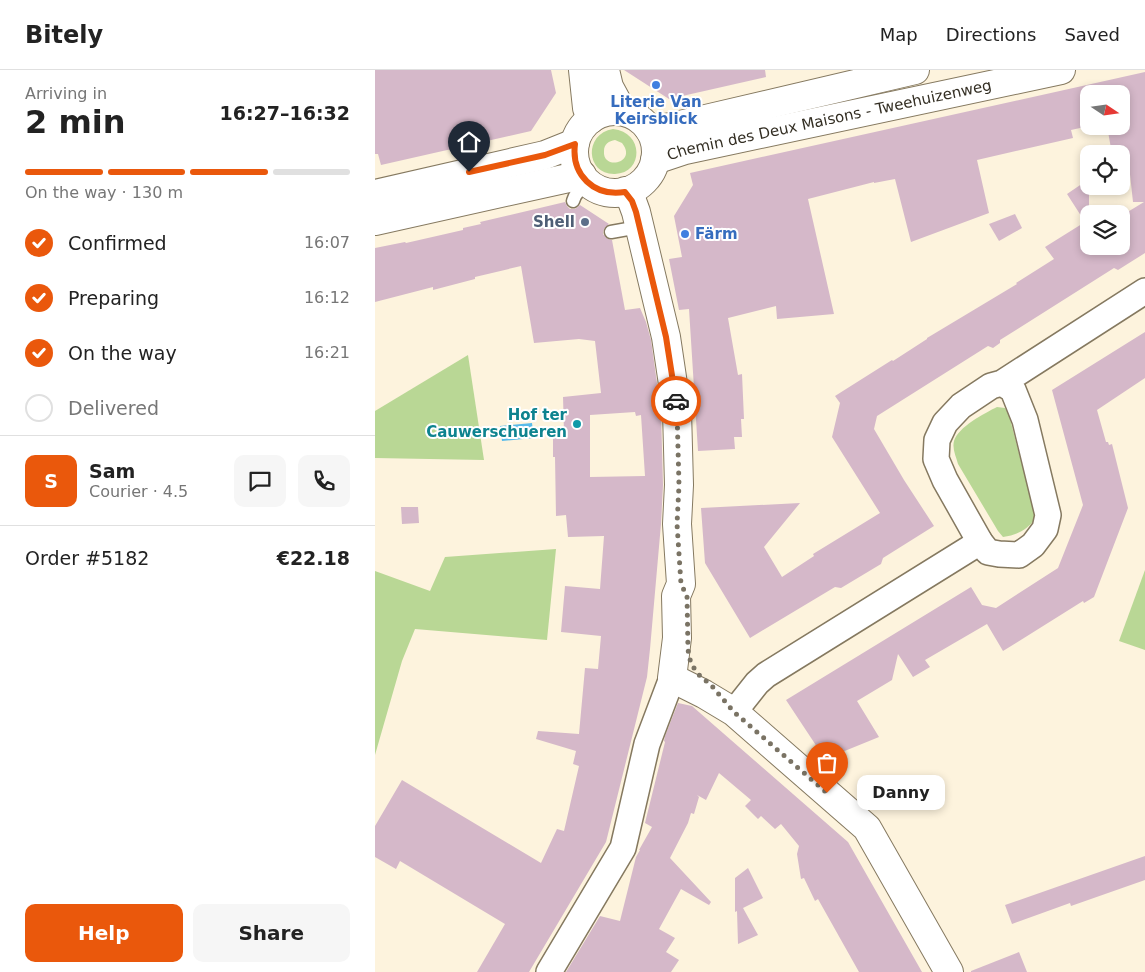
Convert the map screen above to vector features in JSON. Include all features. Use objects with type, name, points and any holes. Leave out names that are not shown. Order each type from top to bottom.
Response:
[{"type":"street","points":[[583,70],[587,108],[591,119]]},
{"type":"street","points":[[605,70],[609,87],[622,111]]},
{"type":"street","name":"Chemin des Deux Maisons - Tweehuizenweg","points":[[649,129],[661,129],[915,70]]},
{"type":"street","name":"Chemin des Deux Maisons - Tweehuizenweg","points":[[655,160],[695,148],[1061,70]]},
{"type":"street","points":[[375,222],[580,186],[618,193],[625,192],[641,183],[653,168],[655,143],[649,129],[638,118],[622,111],[605,112],[591,119],[581,130],[574,150],[580,186]]},
{"type":"street","points":[[375,194],[545,155],[575,144]]},
{"type":"street","points":[[625,192],[632,201],[666,337],[677,411],[679,485],[677,524],[681,584],[687,596],[688,650],[691,664],[734,712],[867,828],[949,972]]},
{"type":"street","points":[[1002,383],[1013,390],[1025,420],[1049,515],[1045,530],[1033,545],[1019,555],[988,552],[980,542],[945,480],[936,459],[937,440],[945,423],[961,406],[991,386],[1002,383],[1145,291]]},
{"type":"street","points":[[734,712],[757,683],[766,675],[980,542]]},
{"type":"street","points":[[549,972],[623,848],[647,744],[671,678],[677,638],[676,596],[681,584]]},
{"type":"street","points":[[671,678],[704,694],[734,712]]},
{"type":"lane","points":[[611,232],[639,227]]},
{"type":"green space","points":[[613,129],[623,132],[635,144],[637,152],[635,160],[625,172],[605,173],[594,162],[593,146],[603,132]],"holes":[[[615,140],[622,143],[626,150],[626,156],[623,160],[613,163],[608,161],[604,151],[606,145]]]},
{"type":"green space","points":[[468,355],[484,460],[375,458],[375,411]]},
{"type":"green space","points":[[997,407],[1005,408],[1009,415],[1035,519],[1021,531],[1003,537],[958,464],[953,447],[957,436],[972,421]]},
{"type":"green space","points":[[556,549],[547,640],[415,629],[402,661],[375,755],[375,571],[430,591],[445,557]]},
{"type":"green space","points":[[1145,570],[1145,650],[1119,641]]},
{"type":"water","points":[[532,423],[534,438],[502,441],[500,426]]},
{"type":"building","points":[[375,70],[551,70],[556,93],[531,131],[381,165],[378,154],[375,154]]},
{"type":"building","points":[[624,70],[765,70],[766,77],[669,99]]},
{"type":"building","points":[[1145,72],[1145,253],[1118,270],[1114,268],[1000,340],[1000,343],[993,348],[988,346],[877,416],[874,429],[934,526],[883,558],[881,564],[841,588],[835,587],[750,638],[705,563],[701,508],[800,503],[764,547],[782,577],[814,556],[813,554],[880,513],[832,437],[840,403],[835,396],[1017,284],[1054,259],[1045,247],[1080,225],[1080,255],[1130,255],[1130,211],[1144,202],[1133,202],[1130,174],[1130,145],[1110,145],[1109,135],[1130,135],[1130,85],[1086,85]]},
{"type":"building","points":[[1080,86],[1080,128],[1071,130],[1073,138],[977,160],[989,213],[911,242],[895,179],[874,182],[808,199],[834,314],[777,319],[776,306],[728,318],[738,375],[742,374],[744,419],[741,419],[742,437],[734,437],[735,449],[698,451],[689,309],[679,310],[669,259],[682,257],[674,216],[693,185],[690,173]]},
{"type":"building","points":[[1080,185],[1080,195],[1089,195],[1089,205],[1080,205],[1080,214],[1067,194]]},
{"type":"building","points":[[565,202],[570,209],[575,209],[580,205],[609,224],[604,229],[603,234],[612,240],[625,310],[640,308],[651,340],[661,412],[663,485],[661,524],[647,677],[606,842],[529,972],[477,972],[505,924],[400,861],[396,869],[375,857],[375,826],[402,780],[541,863],[557,829],[564,831],[579,766],[573,764],[576,751],[536,739],[538,731],[579,734],[585,668],[598,669],[601,636],[561,632],[565,586],[600,589],[604,536],[568,537],[566,515],[556,516],[555,457],[553,457],[553,432],[564,432],[563,397],[601,393],[595,341],[579,339],[534,343],[521,266],[433,290],[433,287],[375,302],[375,248],[463,230],[463,228],[481,224],[480,222]],"holes":[[[635,412],[636,416],[641,415],[645,476],[590,477],[590,415]]]},
{"type":"building","points":[[1015,214],[1022,228],[999,241],[989,224]]},
{"type":"building","points":[[1145,332],[1145,378],[1097,410],[1106,442],[1109,445],[1112,444],[1128,508],[1094,597],[1084,603],[1083,601],[1003,651],[987,624],[925,660],[930,667],[913,677],[898,654],[892,680],[857,701],[879,737],[825,759],[786,700],[971,587],[982,605],[996,608],[1058,568],[1083,505],[1052,390]]},
{"type":"building","points":[[401,507],[418,507],[419,523],[402,524]]},
{"type":"building","points":[[678,703],[692,706],[848,842],[922,972],[859,972],[818,899],[815,901],[804,878],[801,879],[797,854],[799,846],[781,824],[775,829],[761,816],[758,819],[745,806],[751,800],[719,773],[706,800],[697,795],[699,797],[694,814],[691,813],[688,823],[670,858],[711,902],[709,905],[681,889],[659,929],[675,938],[666,952],[679,960],[671,972],[566,972],[600,916],[620,921],[636,857],[652,827],[645,823],[665,736]]},
{"type":"building","points":[[1145,856],[1145,880],[1071,906],[1070,903],[1012,924],[1005,905]]},
{"type":"building","points":[[748,868],[763,898],[743,908],[758,935],[738,944],[737,911],[735,912],[735,878]]},
{"type":"building","points":[[1019,952],[1027,972],[971,972],[971,971]]},
{"type":"way so far","points":[[676,401],[679,485],[677,524],[681,584],[687,596],[688,650],[691,664],[734,712],[827,793]]},
{"type":"place","name":"Literie Van Keirsblick","points":[[656,85]]},
{"type":"place","name":"Shell","points":[[585,222]]},
{"type":"place","name":"Färm","points":[[685,234]]},
{"type":"place","name":"Hof ter Cauwerschueren","points":[[577,424]]},
{"type":"place","name":"Danny","points":[[827,793]]},
{"type":"route","points":[[469,172],[545,155],[575,144],[576,163],[586,181],[604,191],[625,192],[632,201],[636,212],[666,337],[676,401]]}]
